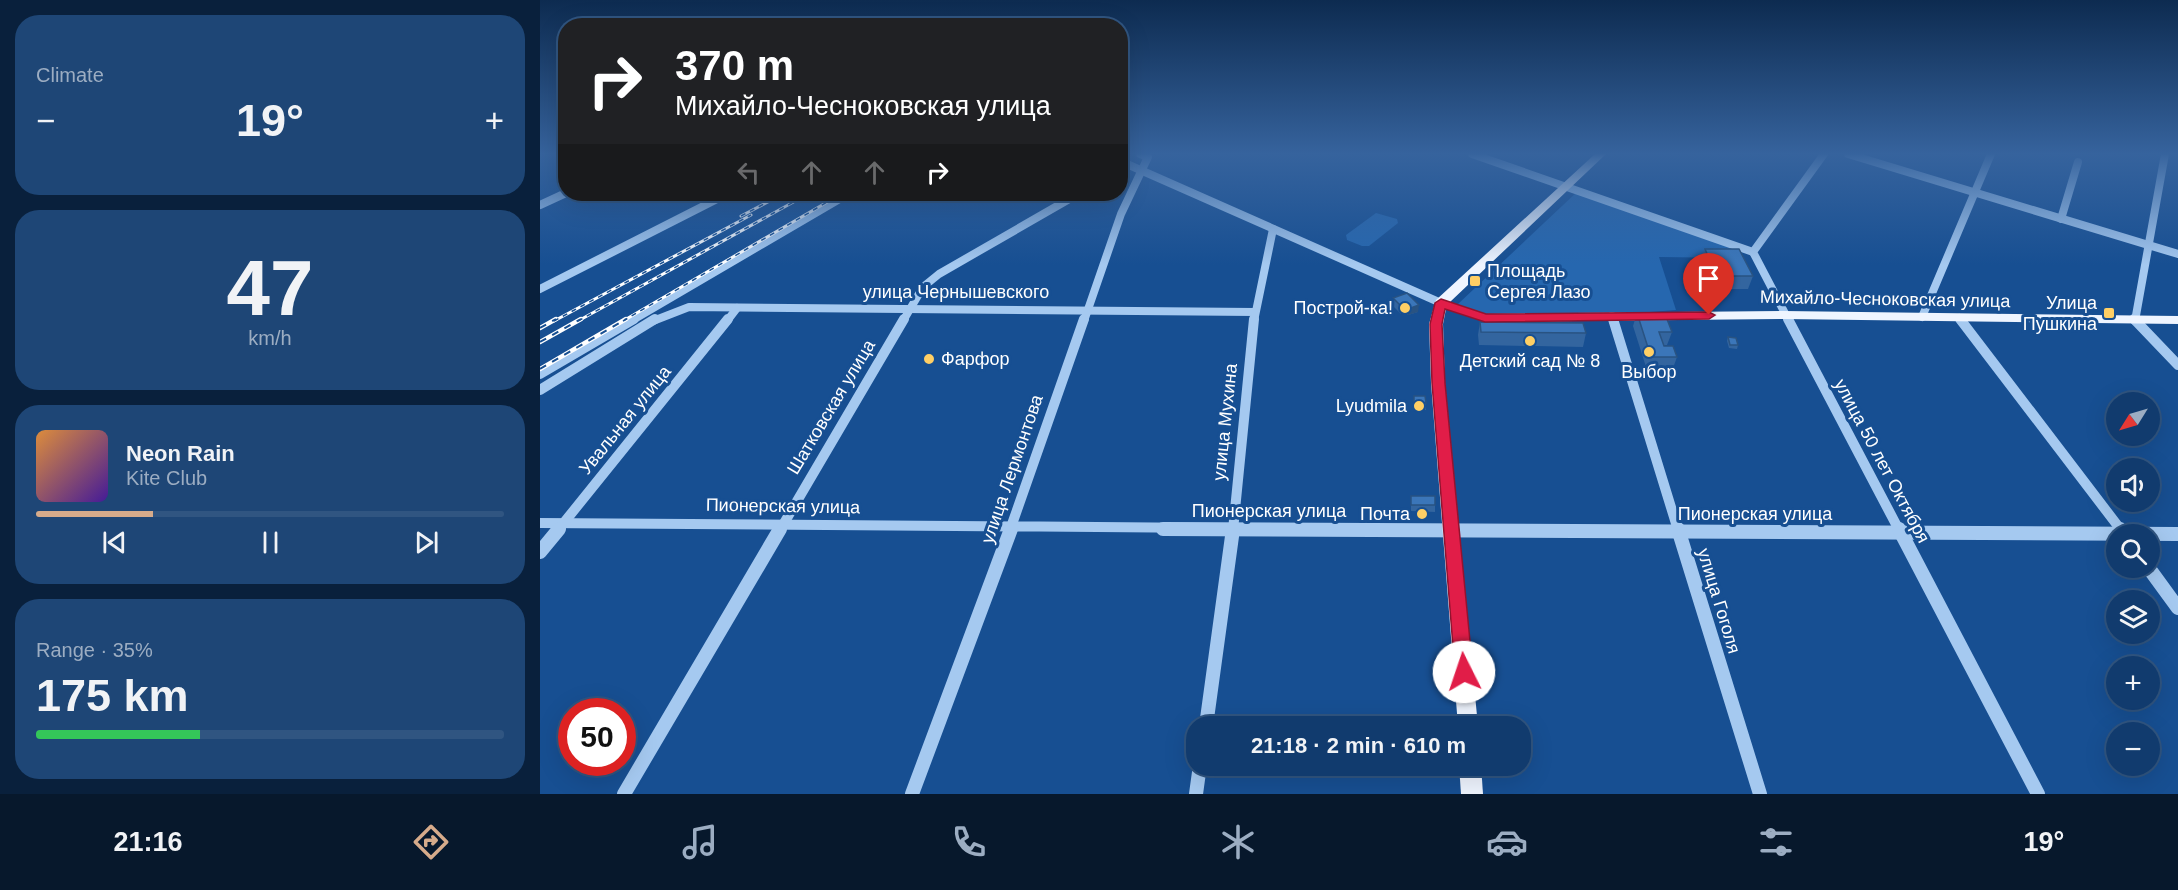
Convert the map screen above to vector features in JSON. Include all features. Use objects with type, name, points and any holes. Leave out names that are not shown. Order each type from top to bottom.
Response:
[{"type":"main road","points":[[1467,716],[1438,383],[1436,324],[1441,303],[1562,191]]},
{"type":"main road","name":"Михайло-Чесноковская улица","points":[[1441,303],[1485,318],[1784,315],[2178,320]]},
{"type":"main road","points":[[1471,776],[1472,794]]},
{"type":"street","name":"Михайло-Чесноковская улица","points":[[1186,191],[1441,303]]},
{"type":"street","points":[[1578,191],[1753,252],[1797,191]]},
{"type":"street","points":[[1966,191],[2178,254]]},
{"type":"street","points":[[1922,317],[1976,191]]},
{"type":"street","points":[[2061,219],[2069,191]]},
{"type":"street","points":[[2158,191],[2134,320],[2178,365]]},
{"type":"street","points":[[540,204],[558,196]]},
{"type":"street","points":[[540,289],[713,201]]},
{"type":"street","points":[[540,374],[836,201]]},
{"type":"street","name":"Шатковская улица","points":[[624,794],[923,287],[939,274],[1066,201]]},
{"type":"street","name":"улица Лермонтова","points":[[912,794],[1011,528],[1121,214],[1128,201]]},
{"type":"street","name":"улица Мухина","points":[[1207,716],[1233,529],[1255,312],[1273,229]]},
{"type":"street","name":"улица 50 лет Октября","points":[[1753,252],[1784,315],[2038,794]]},
{"type":"street","points":[[540,279],[550,284]]},
{"type":"street","points":[[674,295],[674,303],[680,308]]},
{"type":"street","points":[[648,312],[680,308]]},
{"type":"street","name":"улица Чернышевского","points":[[540,390],[659,317],[680,308],[1255,312]]},
{"type":"street","name":"Увальная улица","points":[[540,552],[737,308]]},
{"type":"street","name":"улица Гоголя","points":[[1612,316],[1760,794]]},
{"type":"street","points":[[1959,318],[2116,524]]},
{"type":"street","name":"Пионерская улица","points":[[540,524],[783,523],[1011,528],[2106,534]]},
{"type":"street","name":"Пионерская улица","points":[[2160,534],[2178,534]]},
{"type":"street","points":[[2156,578],[2178,608]]},
{"type":"street","points":[[1196,794],[1198,776]]},
{"type":"shaded area","points":[[1578,191],[1736,248],[1738,258],[1659,257],[1676,310],[1599,316],[1485,318],[1458,304]]},
{"type":"shaded area","points":[[1376,213],[1397,219],[1398,223],[1369,246],[1362,246],[1347,240],[1346,235]]},
{"type":"building","points":[[1705,249],[1739,249],[1753,276],[1717,276]]},
{"type":"building","points":[[1407,293],[1419,305],[1408,309],[1405,306],[1402,307],[1393,298]]},
{"type":"building","points":[[1637,313],[1665,314],[1672,332],[1659,332],[1664,346],[1673,346],[1677,357],[1651,357]]},
{"type":"building","points":[[1480,322],[1583,323],[1586,333],[1481,332]]},
{"type":"building","points":[[1728,337],[1736,338],[1738,345],[1730,345]]},
{"type":"building","points":[[1414,396],[1425,396],[1426,403],[1414,403]]},
{"type":"building","points":[[1411,496],[1435,496],[1435,505],[1411,505]]},
{"type":"railway","points":[[741,216],[770,201]]},
{"type":"railway","points":[[578,321],[795,201]]},
{"type":"railway","points":[[623,321],[829,201]]},
{"type":"railway","points":[[554,321],[751,215]]},
{"type":"railway","points":[[540,328],[556,319]]},
{"type":"railway","points":[[540,342],[581,319]]},
{"type":"railway","points":[[540,369],[626,319]]},
{"type":"place","name":"Площадь Сергея Лазо","points":[[1475,281]]},
{"type":"place","name":"Построй-ка!","points":[[1405,308]]},
{"type":"place","name":"Улица Пушкина","points":[[2109,313]]},
{"type":"place","name":"Детский сад № 8","points":[[1530,341]]},
{"type":"place","name":"Выбор","points":[[1649,352]]},
{"type":"place","name":"Фарфор","points":[[929,359]]},
{"type":"place","name":"Lyudmila","points":[[1419,406]]},
{"type":"place","name":"Почта","points":[[1422,514]]},
{"type":"route","points":[[1464,672],[1438,383],[1436,324],[1441,303],[1485,318],[1709,315]]}]
